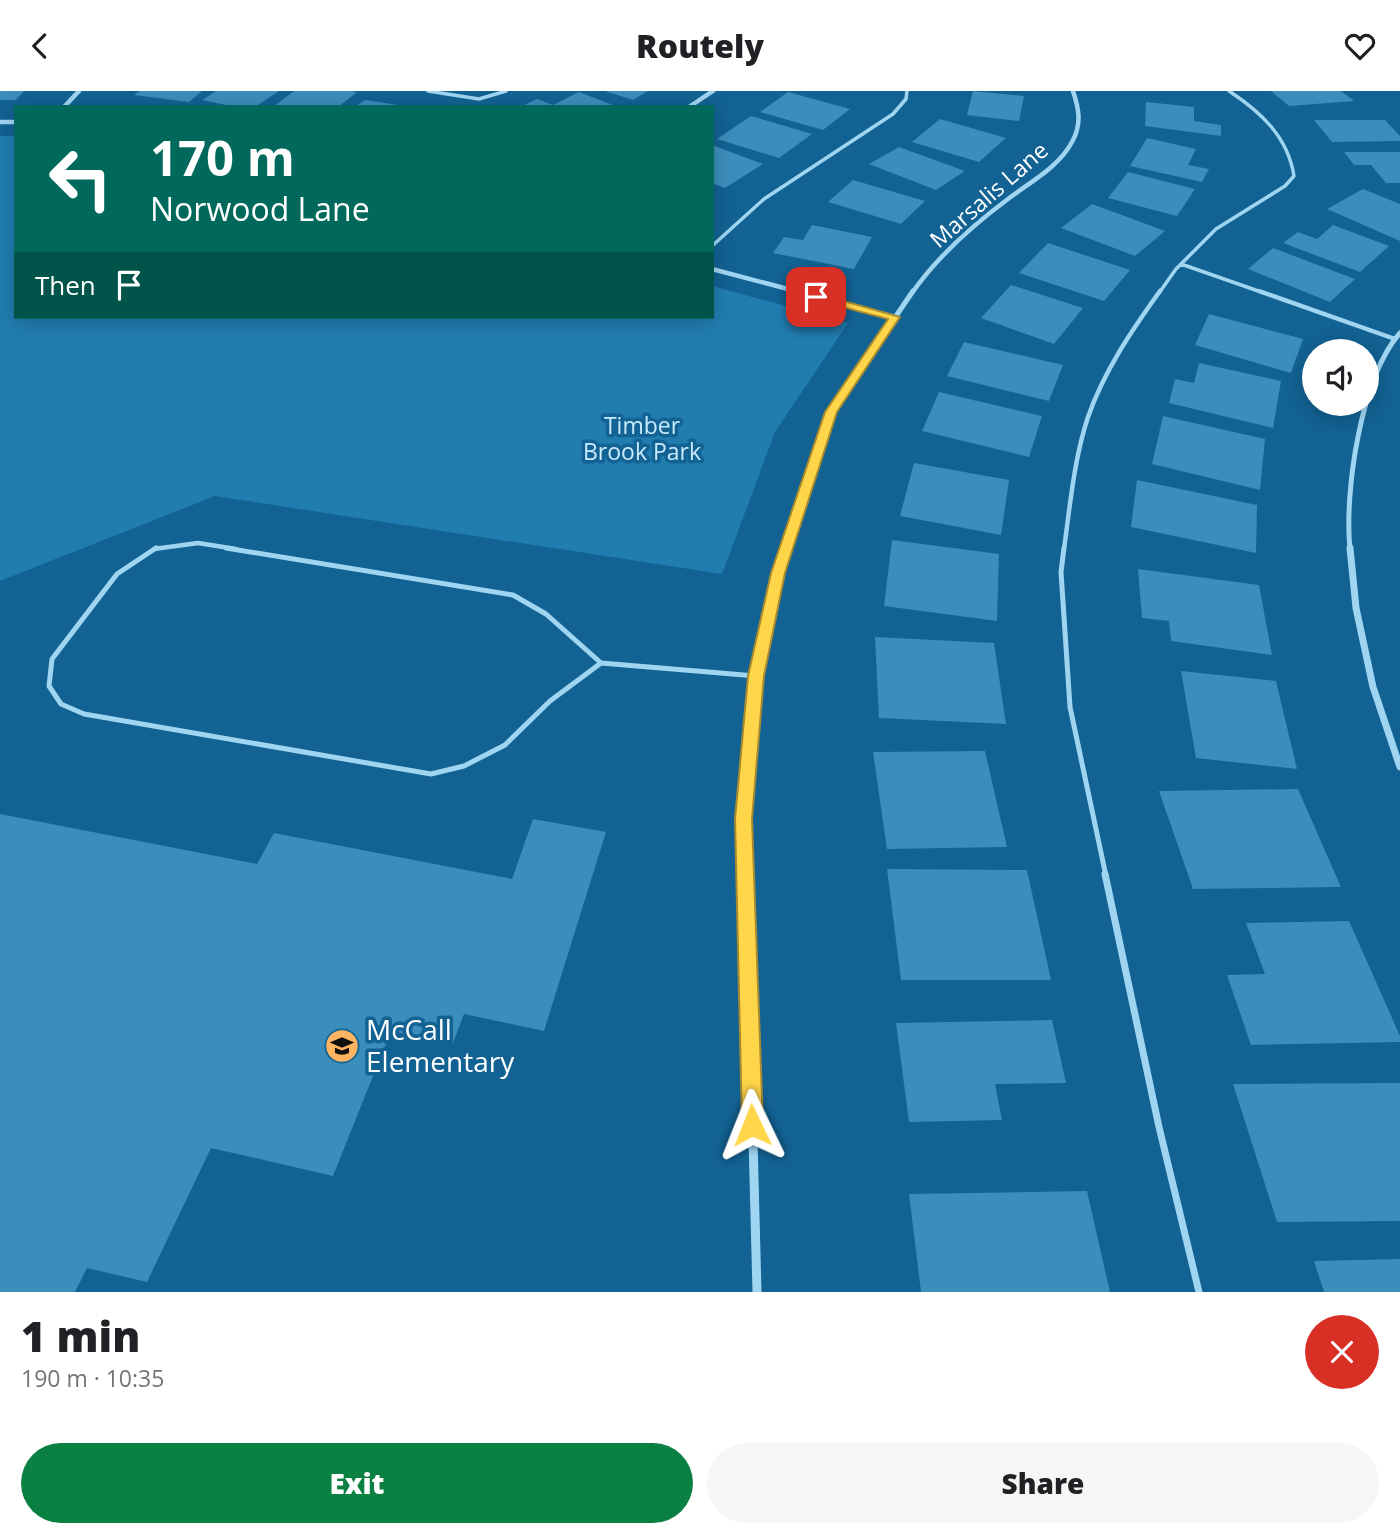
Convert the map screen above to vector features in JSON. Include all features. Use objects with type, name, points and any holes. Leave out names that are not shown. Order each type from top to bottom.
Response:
[{"type":"street","points":[[66,105],[79,91]]},
{"type":"street","points":[[692,105],[713,91]]},
{"type":"street","name":"Marsalis Lane","points":[[757,1292],[744,819],[756,676],[778,573],[831,412],[917,286],[964,235],[1052,167],[1072,143],[1079,125],[1080,111],[1073,91]]},
{"type":"street","points":[[714,270],[894,317]]},
{"type":"street","points":[[1397,336],[1369,395],[1354,452],[1347,522],[1356,608],[1373,687],[1400,767]]},
{"type":"lane","points":[[428,91],[479,99],[506,91]]},
{"type":"lane","points":[[714,244],[764,199],[892,114],[906,99],[907,91]]},
{"type":"lane","points":[[1199,1292],[1159,1127],[1070,707],[1061,572],[1073,483],[1088,417],[1123,343],[1181,264],[1216,229],[1285,186],[1294,176],[1293,162],[1264,118],[1229,91]]},
{"type":"lane","points":[[1181,264],[1397,336]]},
{"type":"lane","points":[[601,663],[550,701],[505,745],[464,766],[431,774],[84,714],[61,704],[48,686],[52,659],[117,574],[157,547],[198,543],[513,594],[545,614],[601,663],[756,676]]},
{"type":"green space","name":"Timber Brook Park","points":[[0,136],[14,136],[14,319],[714,319],[714,287],[848,323],[775,432],[722,574],[215,496],[0,581]]},
{"type":"building","points":[[0,91],[24,91],[16,100],[0,100]]},
{"type":"building","points":[[140,91],[202,91],[189,102],[134,95]]},
{"type":"building","points":[[216,91],[279,91],[258,105],[226,105],[202,100]]},
{"type":"building","points":[[294,91],[357,92],[341,105],[276,105]]},
{"type":"building","points":[[605,91],[648,91],[633,100]]},
{"type":"building","points":[[973,91],[1024,96],[1019,121],[967,115]]},
{"type":"building","points":[[1271,91],[1341,91],[1354,101],[1289,106]]},
{"type":"building","points":[[579,92],[613,105],[553,105]]},
{"type":"building","points":[[788,92],[850,109],[823,130],[760,112]]},
{"type":"building","points":[[537,99],[553,105],[524,105]]},
{"type":"building","points":[[365,100],[398,105],[358,105]]},
{"type":"building","points":[[1146,102],[1194,107],[1194,121],[1221,125],[1221,136],[1145,126]]},
{"type":"building","points":[[751,116],[812,134],[779,158],[717,139]]},
{"type":"building","points":[[940,119],[1006,138],[979,162],[912,142]]},
{"type":"building","points":[[1314,120],[1385,120],[1400,136],[1400,141],[1332,142]]},
{"type":"building","points":[[1147,138],[1196,149],[1188,165],[1209,169],[1202,182],[1130,166]]},
{"type":"building","points":[[714,146],[763,164],[725,188],[714,184]]},
{"type":"building","points":[[899,147],[965,171],[936,190],[869,164]]},
{"type":"building","points":[[1344,152],[1400,152],[1400,183],[1386,183],[1371,165],[1354,165]]},
{"type":"building","points":[[1128,172],[1195,189],[1177,216],[1108,198]]},
{"type":"building","points":[[853,180],[925,201],[901,224],[828,202]]},
{"type":"building","points":[[1363,189],[1400,204],[1400,241],[1327,209]]},
{"type":"building","points":[[1092,204],[1165,231],[1135,256],[1061,228]]},
{"type":"building","points":[[812,225],[872,237],[854,269],[773,253],[784,237],[803,240]]},
{"type":"building","points":[[1333,225],[1389,246],[1360,272],[1283,243],[1298,232],[1317,239]]},
{"type":"building","points":[[1048,243],[1130,270],[1104,301],[1019,273]]},
{"type":"building","points":[[1273,248],[1355,279],[1330,302],[1248,269]]},
{"type":"building","points":[[1011,285],[1083,308],[1054,344],[981,318]]},
{"type":"building","points":[[1209,314],[1303,339],[1291,373],[1195,345]]},
{"type":"building","points":[[964,342],[1063,365],[1049,401],[947,376]]},
{"type":"building","points":[[1199,363],[1281,381],[1273,428],[1169,403],[1175,379],[1194,383]]},
{"type":"building","points":[[939,392],[1042,416],[1029,457],[922,431]]},
{"type":"building","points":[[1163,416],[1265,439],[1260,490],[1152,464]]},
{"type":"building","points":[[914,463],[1009,480],[1001,535],[900,516]]},
{"type":"building","points":[[1137,480],[1257,505],[1256,553],[1131,527]]},
{"type":"building","points":[[892,540],[999,554],[997,621],[884,606]]},
{"type":"building","points":[[1138,569],[1259,585],[1272,655],[1171,641],[1169,621],[1142,618]]},
{"type":"building","points":[[875,637],[994,643],[1006,724],[879,718]]},
{"type":"building","points":[[1181,671],[1276,681],[1297,769],[1196,758]]},
{"type":"building","points":[[985,751],[1007,847],[887,849],[873,752]]},
{"type":"building","points":[[1298,789],[1341,887],[1193,889],[1159,791]]},
{"type":"building","points":[[0,814],[257,864],[274,833],[512,879],[533,819],[606,832],[544,1031],[464,1014],[453,1043],[391,1031],[333,1176],[211,1148],[147,1282],[87,1268],[75,1292],[0,1292]]},
{"type":"building","points":[[887,869],[1027,870],[1051,980],[901,980]]},
{"type":"building","points":[[1349,921],[1400,1036],[1400,1042],[1251,1045],[1227,975],[1265,974],[1246,923]]},
{"type":"building","points":[[1052,1020],[1066,1083],[995,1084],[1002,1120],[909,1122],[896,1023]]},
{"type":"building","points":[[1400,1083],[1400,1221],[1277,1222],[1233,1084]]},
{"type":"building","points":[[1087,1191],[1110,1292],[921,1292],[909,1194]]},
{"type":"building","points":[[1400,1259],[1400,1292],[1324,1292],[1314,1261]]},
{"type":"place","name":"McCall Elementary","points":[[342,1046]]},
{"type":"route","points":[[752,1125],[744,819],[756,676],[778,573],[831,412],[894,317],[816,297]]}]
